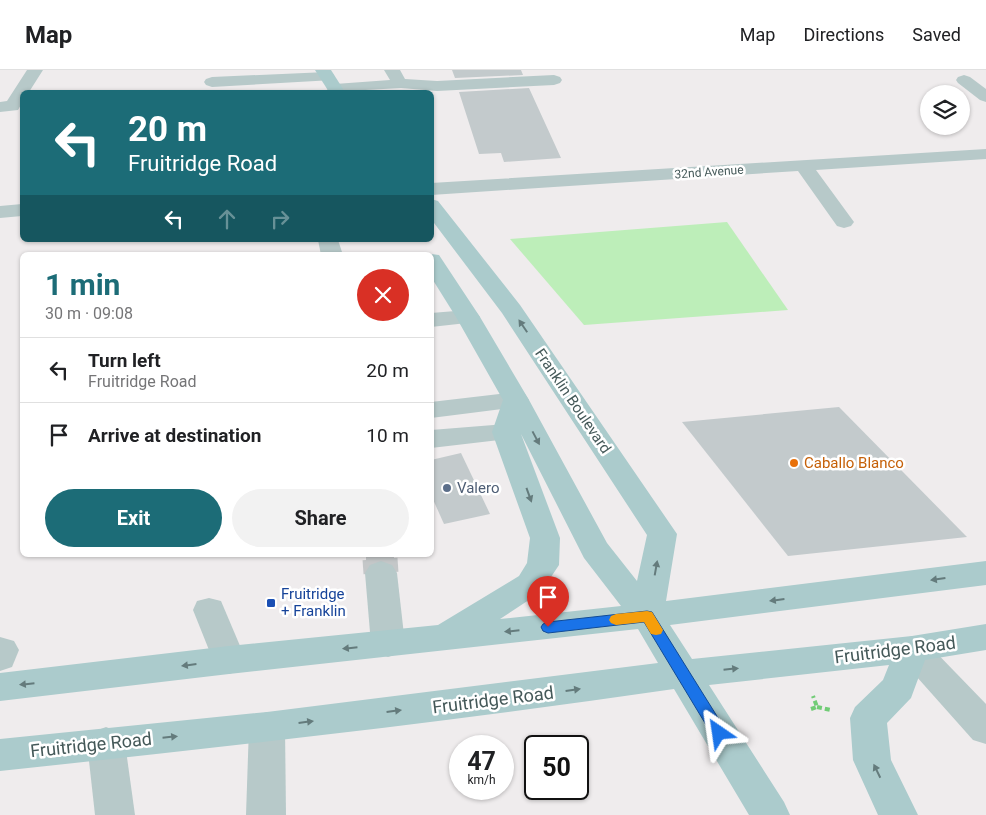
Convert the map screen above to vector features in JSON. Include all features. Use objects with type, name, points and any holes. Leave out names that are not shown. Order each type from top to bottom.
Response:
[{"type":"main road","name":"Franklin Boulevard","points":[[434,209],[512,310],[662,534],[647,616]]},
{"type":"main road","points":[[434,265],[468,317],[516,400],[595,550],[647,616],[770,815]]},
{"type":"main road","points":[[444,638],[530,584],[543,566],[545,538],[506,432],[516,400]]},
{"type":"main road","points":[[0,687],[229,660],[647,616],[986,573]]},
{"type":"main road","name":"Fruitridge Road","points":[[0,755],[267,727],[562,692],[683,674],[912,649],[986,637]]},
{"type":"main road","points":[[898,815],[872,760],[868,718],[898,688],[912,649]]},
{"type":"street","points":[[22,90],[35,70]]},
{"type":"street","points":[[212,82],[331,82],[395,76],[436,86],[554,80]]},
{"type":"street","points":[[964,80],[986,98]]},
{"type":"street","points":[[0,107],[12,106],[20,93]]},
{"type":"street","name":"32nd Avenue","points":[[434,189],[986,154]]},
{"type":"street","points":[[803,166],[844,222]]},
{"type":"street","points":[[0,212],[20,210]]},
{"type":"street","points":[[434,320],[468,317]]},
{"type":"street","points":[[434,410],[516,400]]},
{"type":"street","points":[[434,439],[506,432]]},
{"type":"street","points":[[381,573],[388,644]]},
{"type":"street","points":[[209,610],[229,660]]},
{"type":"street","points":[[912,649],[986,729]]},
{"type":"street","points":[[266,815],[267,727]]},
{"type":"street","points":[[106,743],[115,815]]},
{"type":"path","points":[[810,709],[817,707],[811,690]]},
{"type":"green space","points":[[727,222],[788,310],[584,325],[510,239]]},
{"type":"building","points":[[452,70],[521,70],[523,75],[455,78]]},
{"type":"building","points":[[529,88],[561,158],[504,162],[501,153],[479,154],[459,92]]},
{"type":"building","points":[[839,407],[967,537],[788,556],[682,422]]},
{"type":"building","points":[[461,453],[490,514],[444,524],[434,502],[434,459]]},
{"type":"tunnel","points":[[380,559],[381,573]]},
{"type":"slow traffic","points":[[616,620],[647,616],[656,630]]},
{"type":"place","name":"Caballo Blanco","points":[[794,463]]},
{"type":"place","name":"Valero","points":[[447,488]]},
{"type":"place","name":"Fruitridge + Franklin","points":[[271,603]]},
{"type":"route","points":[[548,627],[647,616],[719,733]]}]
